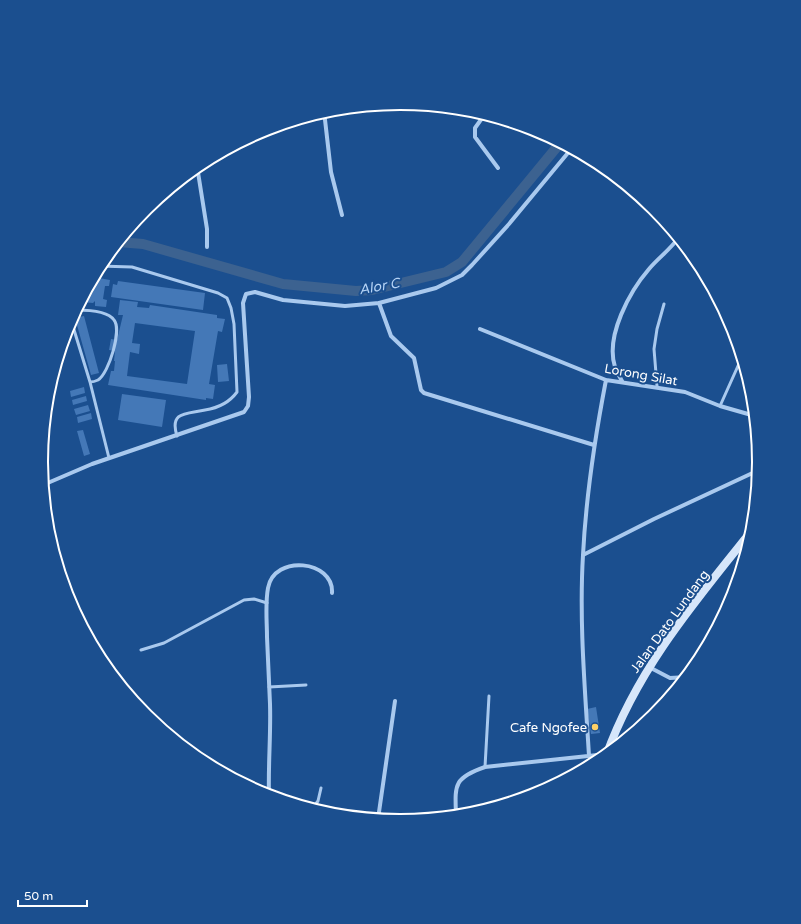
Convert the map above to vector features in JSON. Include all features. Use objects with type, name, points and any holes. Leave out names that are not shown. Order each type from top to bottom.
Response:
[{"type":"main road","name":"Jalan Dato Lundang","points":[[611,745],[640,682],[649,667],[684,616],[744,541]]},
{"type":"street","points":[[325,118],[331,172],[342,215]]},
{"type":"street","points":[[481,119],[475,128],[475,137],[498,168]]},
{"type":"street","points":[[49,482],[75,470],[108,458],[177,436],[244,412],[248,406],[249,397],[248,358],[243,303],[246,294],[255,292],[283,300],[345,306],[379,303],[422,293],[462,275],[509,224],[568,152]]},
{"type":"street","points":[[198,174],[207,229],[207,247]]},
{"type":"street","points":[[622,381],[615,366],[613,352],[615,335],[620,317],[637,284],[675,241]]},
{"type":"street","points":[[379,303],[391,336],[414,358],[421,390],[424,393],[594,446]]},
{"type":"street","name":"Lorong Silat","points":[[480,329],[606,380],[657,386],[685,392],[720,406],[750,414]]},
{"type":"street","points":[[589,756],[583,647],[583,555],[594,446],[606,380]]},
{"type":"street","points":[[583,555],[654,519],[753,473]]},
{"type":"street","points":[[269,789],[268,588],[273,577],[282,569],[305,565],[326,575],[331,582],[332,593]]},
{"type":"street","points":[[649,667],[670,678],[680,677]]},
{"type":"street","points":[[379,814],[395,701]]},
{"type":"street","points":[[456,810],[455,792],[459,780],[469,772],[485,767],[595,756]]},
{"type":"lane","points":[[107,266],[132,267],[218,293],[229,302],[234,324],[237,392],[224,404],[205,410],[181,414],[177,418],[174,427],[177,436]]},
{"type":"lane","points":[[657,386],[654,349],[657,329],[664,304]]},
{"type":"lane","points":[[82,310],[106,314],[114,319],[117,327],[112,357],[106,370],[98,380],[90,382]]},
{"type":"lane","points":[[74,330],[90,382],[108,458]]},
{"type":"lane","points":[[720,406],[739,364]]},
{"type":"lane","points":[[141,650],[164,643],[244,600],[254,599],[267,603]]},
{"type":"lane","points":[[269,687],[306,685]]},
{"type":"lane","points":[[485,767],[489,696]]},
{"type":"lane","points":[[316,804],[321,788]]},
{"type":"building","points":[[100,278],[110,280],[109,286],[105,286],[103,299],[107,300],[106,307],[95,306],[95,301],[93,303],[86,302]]},
{"type":"building","points":[[118,281],[205,293],[203,310],[111,297],[113,284],[117,285]]},
{"type":"building","points":[[120,300],[138,302],[137,307],[149,308],[150,305],[217,315],[217,318],[225,319],[222,332],[218,331],[209,384],[215,385],[213,399],[206,398],[206,400],[108,385],[111,371],[114,371],[115,361],[115,351],[109,350],[111,339],[117,340],[123,315],[118,315]],"holes":[[[135,323],[195,331],[187,384],[127,376],[130,352],[139,354],[140,344],[132,343]]]},
{"type":"building","points":[[84,316],[99,373],[91,375],[77,323],[79,317]]},
{"type":"building","points":[[227,364],[229,381],[218,382],[217,365]]},
{"type":"building","points":[[84,387],[85,393],[71,397],[70,391]]},
{"type":"building","points":[[122,394],[166,400],[162,427],[118,420]]},
{"type":"building","points":[[86,396],[87,401],[73,405],[72,400]]},
{"type":"building","points":[[88,405],[90,411],[76,415],[74,409]]},
{"type":"building","points":[[91,413],[92,419],[78,423],[77,417]]},
{"type":"building","points":[[83,430],[90,454],[84,456],[77,431]]},
{"type":"building","points":[[596,707],[600,733],[591,734],[587,709]]},
{"type":"waterway","name":"Alor C","points":[[125,243],[143,244],[283,284],[356,291],[372,290],[446,272],[462,262],[557,147]]},
{"type":"place","name":"Cafe Ngofee","points":[[595,727]]}]
